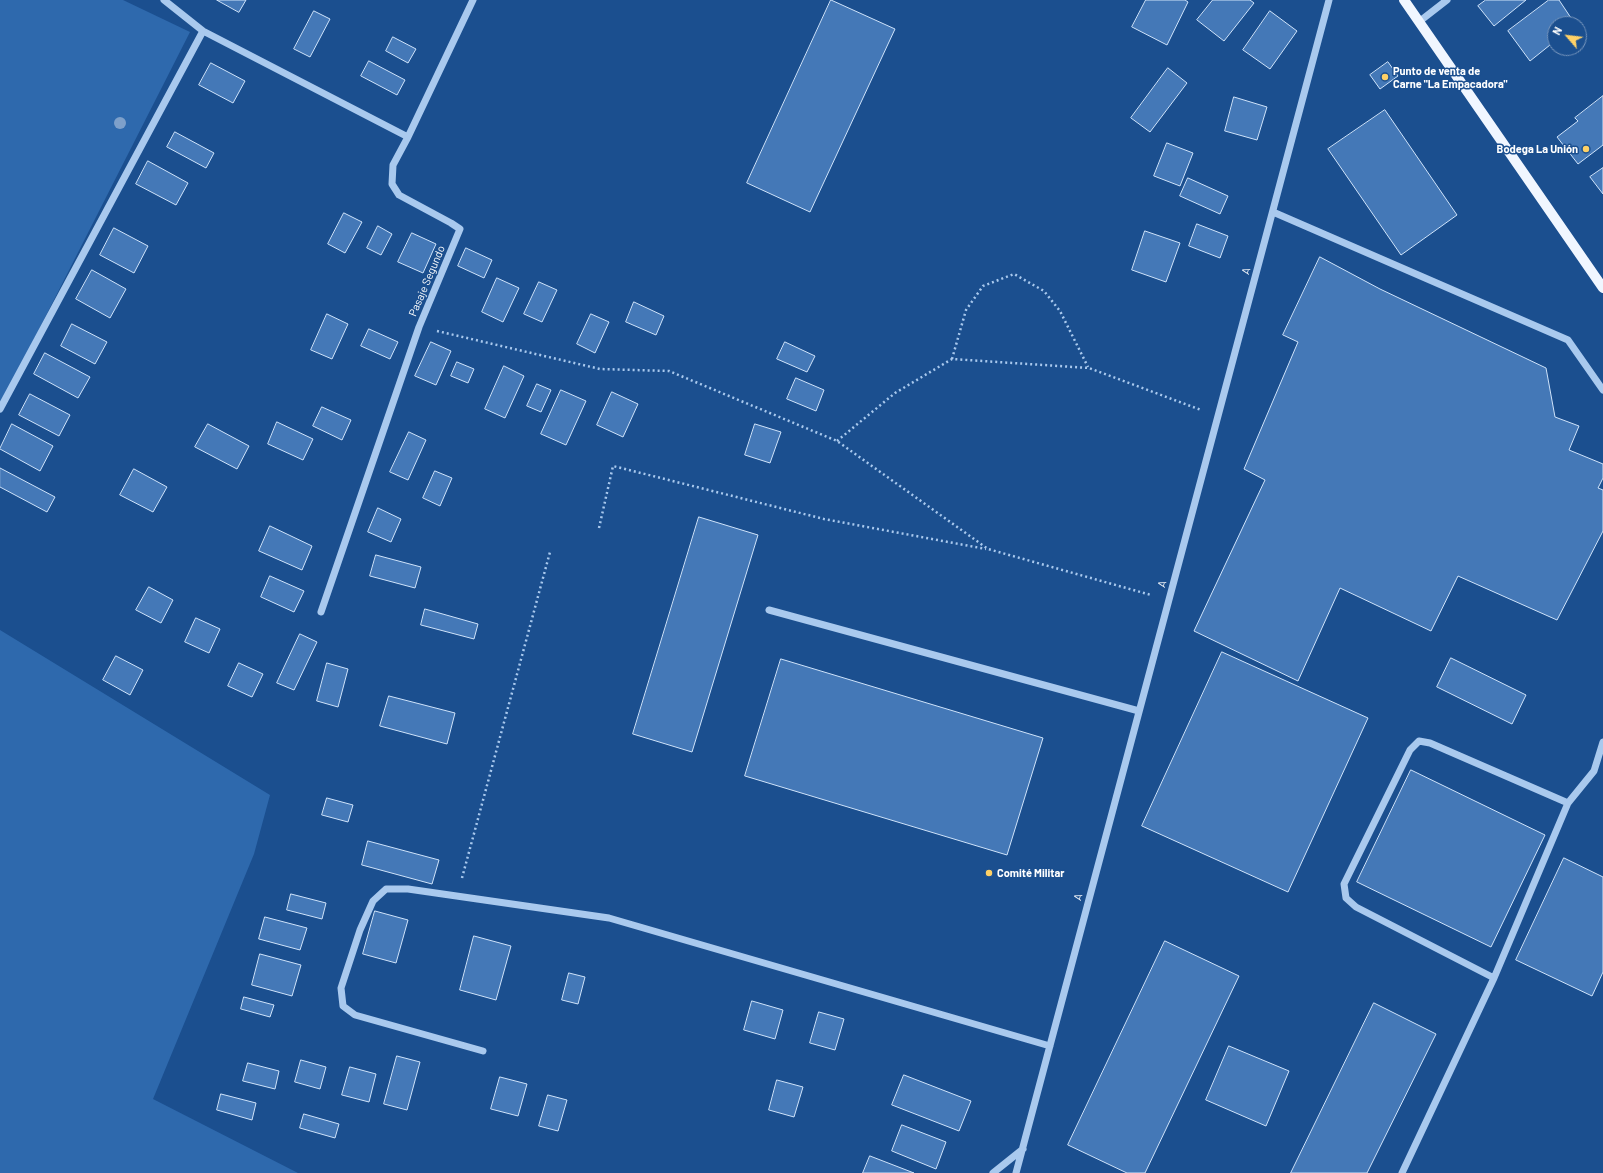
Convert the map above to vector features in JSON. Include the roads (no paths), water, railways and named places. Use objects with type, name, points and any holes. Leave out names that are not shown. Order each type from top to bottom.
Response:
[{"type":"main road","points":[[1404,0],[1420,21],[1603,288]]},
{"type":"street","points":[[164,0],[203,31],[408,137]]},
{"type":"street","name":"Pasaje Segundo","points":[[321,612],[419,327],[460,229],[399,195],[392,184],[393,165],[408,137],[473,0]]},
{"type":"street","name":"A","points":[[1016,1173],[1329,0]]},
{"type":"street","points":[[1420,21],[1447,0]]},
{"type":"street","points":[[0,409],[203,31]]},
{"type":"street","points":[[1273,212],[1568,340],[1603,390]]},
{"type":"street","points":[[769,610],[1139,711]]},
{"type":"street","points":[[1494,978],[1356,907],[1346,898],[1344,884],[1410,750],[1419,741],[1430,743],[1568,803]]},
{"type":"street","points":[[1402,1173],[1494,978],[1568,803],[1594,771],[1603,742]]},
{"type":"street","points":[[483,1051],[355,1015],[343,1006],[341,988],[360,930],[373,901],[386,889],[408,889],[609,918],[1050,1046]]},
{"type":"street","points":[[992,1173],[1022,1149]]},
{"type":"place","name":"Punto de venta de Carne \"La Empacadora\"","points":[[1385,77]]},
{"type":"place","name":"Bodega La Unión","points":[[1586,149]]},
{"type":"place","name":"Comité Militar","points":[[989,873]]}]
